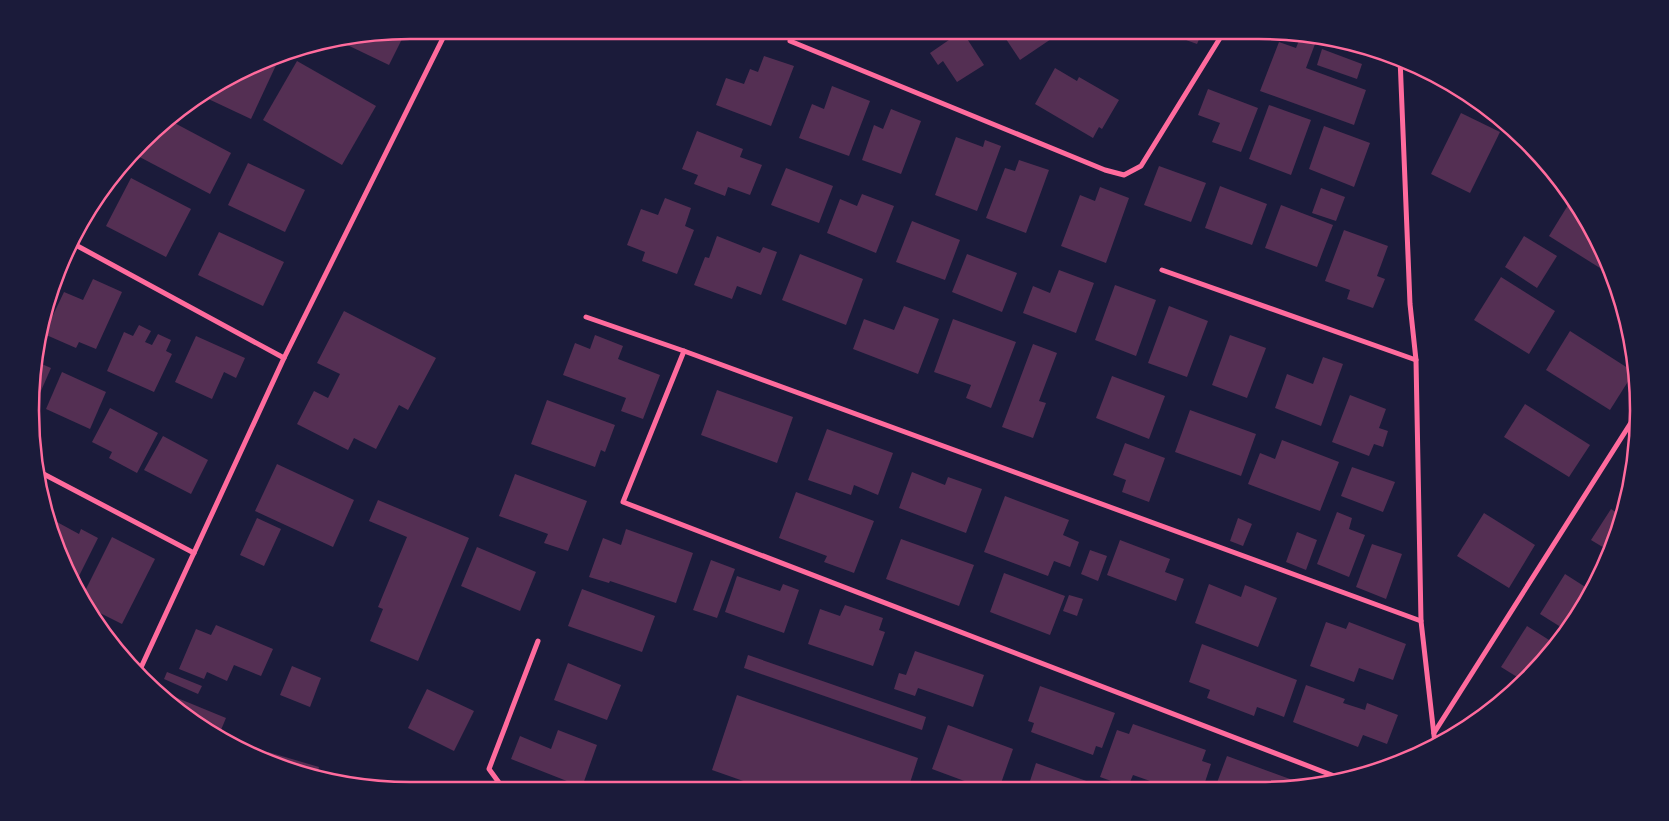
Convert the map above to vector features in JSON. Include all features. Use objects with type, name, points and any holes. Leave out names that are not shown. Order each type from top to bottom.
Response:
[{"type":"street","points":[[141,666],[284,358],[443,39]]},
{"type":"street","points":[[790,41],[1105,170],[1124,175],[1141,166],[1219,39]]},
{"type":"street","points":[[1400,67],[1410,304],[1416,360],[1421,621],[1434,738]]},
{"type":"street","points":[[77,246],[284,358]]},
{"type":"street","points":[[1162,270],[1416,360]]},
{"type":"street","points":[[586,317],[684,351],[1421,621]]},
{"type":"street","points":[[684,351],[623,502],[1331,775]]},
{"type":"street","points":[[1434,734],[1629,425]]},
{"type":"street","points":[[45,474],[194,552]]},
{"type":"street","points":[[499,782],[489,769],[538,641]]},
{"type":"building","points":[[402,39],[389,65],[346,45]]},
{"type":"building","points":[[950,39],[967,39],[984,65],[957,82],[943,61],[938,65],[930,53]]},
{"type":"building","points":[[1006,39],[1051,39],[1020,60]]},
{"type":"building","points":[[1183,39],[1199,39],[1197,44]]},
{"type":"building","points":[[1299,41],[1315,44],[1306,68],[1366,90],[1354,125],[1260,91],[1279,42],[1296,48]]},
{"type":"building","points":[[1322,49],[1362,64],[1357,79],[1317,65]]},
{"type":"building","points":[[764,56],[794,66],[771,126],[716,105],[726,78],[744,84],[750,69],[758,72]]},
{"type":"building","points":[[297,61],[376,106],[342,165],[263,120]]},
{"type":"building","points":[[277,64],[251,119],[208,99],[246,77]]},
{"type":"building","points":[[1055,68],[1077,81],[1079,77],[1119,100],[1102,129],[1099,127],[1093,138],[1035,104]]},
{"type":"building","points":[[832,86],[870,101],[849,156],[799,138],[812,104],[824,109]]},
{"type":"building","points":[[1208,89],[1258,108],[1241,152],[1212,142],[1220,123],[1198,115]]},
{"type":"building","points":[[1269,105],[1311,120],[1291,175],[1249,159]]},
{"type":"building","points":[[891,109],[921,121],[901,174],[862,160],[874,125],[883,129]]},
{"type":"building","points":[[1461,113],[1500,132],[1470,193],[1431,174]]},
{"type":"building","points":[[175,123],[231,153],[210,194],[139,157]]},
{"type":"building","points":[[1324,126],[1370,143],[1354,187],[1309,169]]},
{"type":"building","points":[[697,131],[743,149],[740,157],[762,165],[750,195],[728,187],[725,196],[694,184],[698,175],[682,169]]},
{"type":"building","points":[[956,137],[983,147],[985,140],[1001,146],[977,211],[935,195]]},
{"type":"building","points":[[1019,160],[1049,170],[1026,233],[986,218],[1005,168],[1015,171]]},
{"type":"building","points":[[248,163],[305,190],[285,232],[228,205]]},
{"type":"building","points":[[1159,166],[1206,183],[1191,222],[1144,205]]},
{"type":"building","points":[[786,168],[833,186],[819,223],[771,205]]},
{"type":"building","points":[[131,178],[191,209],[166,257],[106,226]]},
{"type":"building","points":[[1220,186],[1267,204],[1252,245],[1205,228]]},
{"type":"building","points":[[1100,187],[1129,198],[1106,263],[1061,246],[1080,195],[1095,201]]},
{"type":"building","points":[[1321,188],[1345,197],[1336,221],[1312,213]]},
{"type":"building","points":[[862,194],[894,206],[876,253],[827,233],[840,199],[857,206]]},
{"type":"building","points":[[665,198],[691,208],[685,226],[694,230],[677,274],[642,261],[645,252],[627,245],[641,209],[658,215]]},
{"type":"building","points":[[1281,205],[1333,225],[1317,267],[1265,248]]},
{"type":"building","points":[[1568,205],[1592,246],[1601,266],[1600,268],[1549,236]]},
{"type":"building","points":[[912,221],[960,240],[945,280],[896,262]]},
{"type":"building","points":[[1344,230],[1388,246],[1377,276],[1385,279],[1373,308],[1347,299],[1350,290],[1325,281]]},
{"type":"building","points":[[219,232],[284,262],[263,306],[198,275]]},
{"type":"building","points":[[717,236],[760,253],[763,247],[777,252],[761,295],[737,286],[732,299],[694,285],[705,257],[709,258]]},
{"type":"building","points":[[1524,236],[1557,256],[1537,288],[1505,267]]},
{"type":"building","points":[[800,254],[863,279],[846,325],[782,300]]},
{"type":"building","points":[[967,254],[1017,273],[1002,312],[952,292]]},
{"type":"building","points":[[1059,270],[1094,283],[1076,333],[1023,313],[1033,286],[1050,293]]},
{"type":"building","points":[[1501,277],[1555,311],[1529,354],[1474,320]]},
{"type":"building","points":[[93,279],[122,292],[96,349],[79,342],[76,348],[47,335],[49,323],[64,292],[83,300]]},
{"type":"building","points":[[1115,285],[1156,300],[1136,356],[1095,340]]},
{"type":"building","points":[[904,306],[939,319],[918,374],[853,349],[864,319],[894,330]]},
{"type":"building","points":[[1169,306],[1208,321],[1187,377],[1148,363]]},
{"type":"building","points":[[344,311],[436,358],[408,410],[399,405],[376,449],[354,438],[348,450],[297,424],[314,391],[328,398],[340,374],[317,363]]},
{"type":"building","points":[[953,319],[1016,342],[991,408],[966,398],[971,385],[934,372]]},
{"type":"building","points":[[139,325],[151,331],[145,342],[152,345],[158,334],[171,340],[166,351],[172,354],[154,392],[107,371],[124,332],[133,336]]},
{"type":"building","points":[[1570,331],[1627,368],[1629,381],[1610,410],[1546,370]]},
{"type":"building","points":[[595,335],[623,346],[618,359],[660,375],[643,419],[621,411],[626,398],[563,375],[575,343],[590,349]]},
{"type":"building","points":[[1230,335],[1266,348],[1247,398],[1212,385]]},
{"type":"building","points":[[196,336],[245,358],[236,378],[224,372],[212,399],[175,382]]},
{"type":"building","points":[[1033,344],[1057,353],[1039,401],[1046,403],[1033,438],[1002,427]]},
{"type":"building","points":[[1323,357],[1343,364],[1321,426],[1275,408],[1287,374],[1313,384]]},
{"type":"building","points":[[42,364],[51,368],[40,394]]},
{"type":"building","points":[[62,372],[106,392],[90,429],[46,409]]},
{"type":"building","points":[[1112,376],[1165,396],[1149,439],[1096,418]]},
{"type":"building","points":[[717,390],[793,417],[777,463],[701,435]]},
{"type":"building","points":[[1350,395],[1386,409],[1379,428],[1388,431],[1383,447],[1374,444],[1369,456],[1332,442]]},
{"type":"building","points":[[547,400],[615,425],[605,452],[601,450],[595,467],[531,444]]},
{"type":"building","points":[[1525,404],[1590,445],[1569,477],[1504,437]]},
{"type":"building","points":[[110,408],[158,433],[137,473],[109,458],[112,452],[92,442]]},
{"type":"building","points":[[1190,410],[1256,434],[1241,476],[1175,452]]},
{"type":"building","points":[[827,429],[893,453],[878,495],[854,485],[851,495],[808,480]]},
{"type":"building","points":[[163,436],[208,460],[191,494],[144,470]]},
{"type":"building","points":[[1282,440],[1339,462],[1320,511],[1248,484],[1260,453],[1275,459]]},
{"type":"building","points":[[1125,443],[1165,458],[1149,502],[1122,492],[1126,480],[1113,475]]},
{"type":"building","points":[[277,464],[354,500],[333,547],[255,511]]},
{"type":"building","points":[[1352,467],[1395,482],[1383,512],[1341,496]]},
{"type":"building","points":[[912,472],[945,485],[948,477],[982,489],[966,533],[899,508]]},
{"type":"building","points":[[515,474],[587,501],[568,551],[544,543],[548,534],[499,516]]},
{"type":"building","points":[[796,492],[874,521],[854,573],[824,562],[827,556],[779,538]]},
{"type":"building","points":[[1005,496],[1069,520],[1063,535],[1079,542],[1070,567],[1054,561],[1048,576],[984,552]]},
{"type":"building","points":[[378,500],[469,538],[418,661],[370,641],[383,609],[378,607],[407,537],[369,521]]},
{"type":"building","points":[[1611,509],[1616,512],[1604,548],[1591,540]]},
{"type":"building","points":[[1337,512],[1352,518],[1349,529],[1365,535],[1349,577],[1317,564]]},
{"type":"building","points":[[1484,513],[1535,545],[1509,588],[1457,556]]},
{"type":"building","points":[[257,518],[281,529],[264,566],[240,555]]},
{"type":"building","points":[[1238,518],[1252,524],[1243,546],[1230,541]]},
{"type":"building","points":[[57,522],[79,534],[81,529],[98,538],[78,577],[67,553]]},
{"type":"building","points":[[626,529],[693,553],[676,603],[610,581],[609,583],[589,577],[603,538],[621,545]]},
{"type":"building","points":[[1297,532],[1317,540],[1306,570],[1286,562]]},
{"type":"building","points":[[112,537],[155,559],[122,624],[98,612],[86,590]]},
{"type":"building","points":[[901,539],[974,565],[959,606],[886,579]]},
{"type":"building","points":[[1120,540],[1170,559],[1165,572],[1184,579],[1176,601],[1107,575]]},
{"type":"building","points":[[1372,544],[1402,554],[1386,599],[1356,587]]},
{"type":"building","points":[[477,547],[536,572],[520,611],[461,586]]},
{"type":"building","points":[[1090,550],[1107,556],[1098,581],[1081,574]]},
{"type":"building","points":[[711,560],[735,569],[717,618],[693,610]]},
{"type":"building","points":[[1004,573],[1065,596],[1050,635],[990,612]]},
{"type":"building","points":[[1565,574],[1585,587],[1561,627],[1540,614]]},
{"type":"building","points":[[737,576],[780,591],[783,584],[799,590],[784,633],[725,612]]},
{"type":"building","points":[[1209,584],[1241,597],[1245,585],[1277,598],[1258,647],[1195,623]]},
{"type":"building","points":[[582,589],[655,616],[642,652],[568,626]]},
{"type":"building","points":[[1069,595],[1083,599],[1077,616],[1063,611]]},
{"type":"building","points":[[845,605],[883,618],[879,630],[885,632],[873,666],[808,644],[820,609],[840,616]]},
{"type":"building","points":[[1326,622],[1346,629],[1349,622],[1406,644],[1393,680],[1359,668],[1354,682],[1310,666]]},
{"type":"building","points":[[216,625],[273,649],[261,676],[234,665],[227,681],[207,672],[204,679],[179,669],[196,629],[211,635]]},
{"type":"building","points":[[1527,626],[1550,641],[1517,677],[1501,667]]},
{"type":"building","points":[[1202,644],[1297,680],[1284,717],[1257,707],[1254,716],[1207,698],[1210,690],[1189,682]]},
{"type":"building","points":[[915,651],[984,675],[973,707],[918,688],[915,696],[894,689],[899,673],[906,675]]},
{"type":"building","points":[[748,655],[926,717],[922,730],[744,668]]},
{"type":"building","points":[[568,663],[621,685],[607,720],[554,700]]},
{"type":"building","points":[[292,666],[321,678],[310,707],[280,695]]},
{"type":"building","points":[[167,672],[202,686],[198,694],[164,679]]},
{"type":"building","points":[[1306,685],[1345,699],[1343,703],[1365,710],[1367,703],[1398,715],[1387,744],[1363,735],[1358,747],[1293,722]]},
{"type":"building","points":[[1040,686],[1115,713],[1102,748],[1096,746],[1093,755],[1031,732],[1034,723],[1028,721]]},
{"type":"building","points":[[427,689],[474,711],[454,751],[408,728]]},
{"type":"building","points":[[737,695],[918,758],[910,782],[746,782],[712,770]]},
{"type":"building","points":[[173,696],[226,718],[221,730],[204,720]]},
{"type":"building","points":[[1133,724],[1206,750],[1202,761],[1211,764],[1205,782],[1153,782],[1133,775],[1130,782],[1114,782],[1100,777],[1117,730],[1129,734]]},
{"type":"building","points":[[948,725],[1013,749],[1001,782],[967,782],[932,769]]},
{"type":"building","points":[[558,730],[597,745],[584,782],[569,782],[511,759],[520,736],[551,749]]},
{"type":"building","points":[[268,752],[319,767],[318,771],[291,763],[267,754]]},
{"type":"building","points":[[1227,756],[1293,780],[1258,782],[1217,782]]},
{"type":"building","points":[[1036,763],[1089,782],[1030,782]]}]
